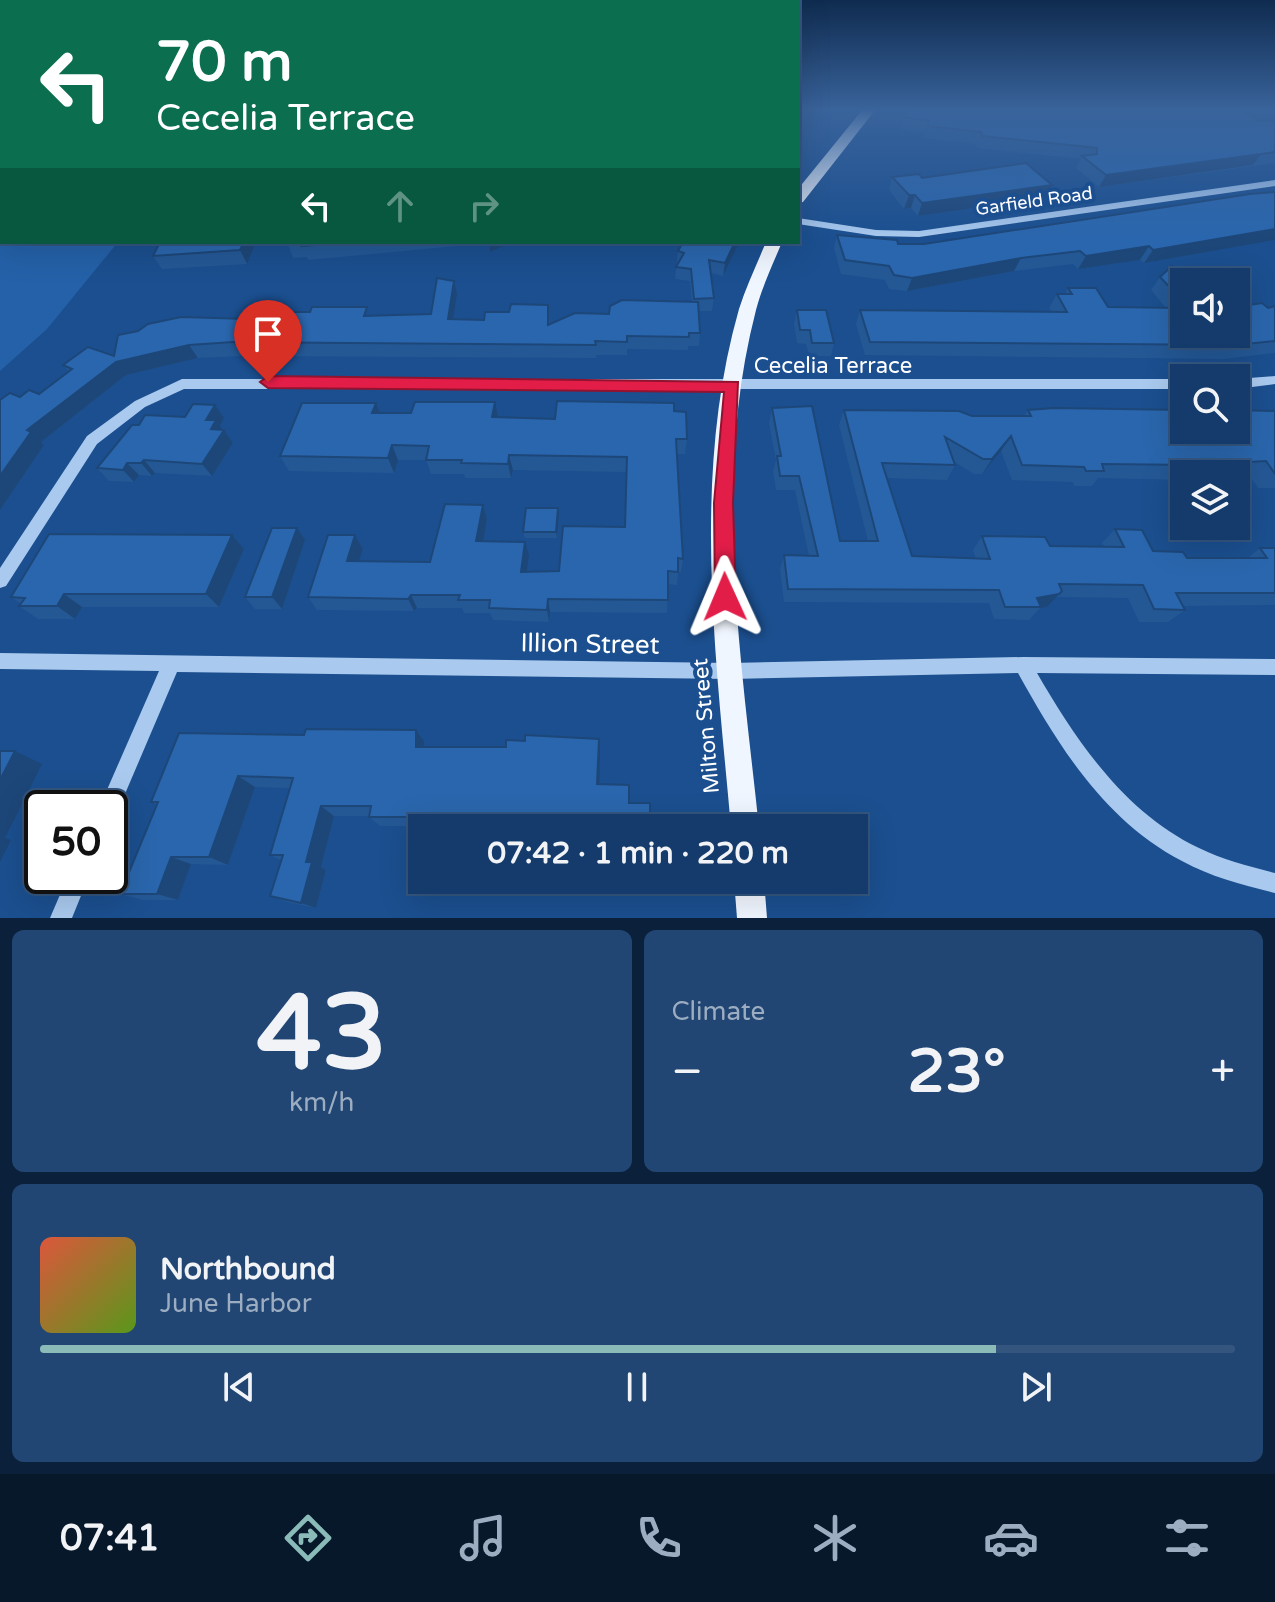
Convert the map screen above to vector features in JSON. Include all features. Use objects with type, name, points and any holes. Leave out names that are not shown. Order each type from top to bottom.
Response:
[{"type":"main road","points":[[800,196],[833,152]]},
{"type":"main road","name":"Milton Street","points":[[744,814],[731,671],[723,503],[732,386],[753,295],[773,244]]},
{"type":"main road","points":[[750,894],[752,918]]},
{"type":"street","name":"Garfield Road","points":[[800,221],[876,233],[919,234],[1275,183]]},
{"type":"street","points":[[1250,383],[1275,380]]},
{"type":"street","name":"Cecelia Terrace","points":[[0,581],[92,440],[140,404],[182,384],[1170,384]]},
{"type":"street","name":"Illion Street","points":[[0,661],[731,671],[1023,665],[1275,667]]},
{"type":"street","points":[[117,790],[171,665]]},
{"type":"street","points":[[1023,665],[1063,738],[1134,819],[1182,853],[1236,876],[1275,883]]},
{"type":"street","points":[[61,918],[71,894]]},
{"type":"shaded area","points":[[0,244],[116,244],[47,329],[0,371]]},
{"type":"building","points":[[1275,152],[1106,175],[1082,156]]},
{"type":"building","points":[[1026,163],[1052,185],[922,203],[915,195],[909,195],[892,177],[919,174],[922,178]]},
{"type":"building","points":[[1275,192],[1275,229],[1153,250],[1149,246],[1086,256],[1080,251],[1021,258],[912,278],[894,275],[889,266],[845,260],[837,235],[897,240],[898,244],[924,244]]},
{"type":"building","points":[[159,244],[243,244],[240,250],[153,256]]},
{"type":"building","points":[[682,244],[734,244],[725,263],[709,260],[714,298],[694,299],[691,269],[676,267],[684,253],[678,251]]},
{"type":"building","points":[[1172,266],[1174,268],[1170,268],[1170,287],[1160,277]]},
{"type":"building","points":[[437,278],[454,281],[448,319],[484,320],[485,312],[509,312],[511,304],[548,305],[548,325],[575,313],[609,314],[610,306],[622,300],[698,302],[700,333],[689,333],[689,337],[627,336],[627,342],[595,341],[596,345],[233,342],[189,345],[116,362],[27,430],[31,432],[0,476],[0,400],[10,393],[20,397],[29,390],[39,394],[72,369],[63,365],[88,347],[114,356],[118,335],[181,317],[283,320],[286,312],[310,312],[312,307],[367,307],[364,316],[431,314]]},
{"type":"building","points":[[1068,288],[1096,288],[1108,307],[1170,308],[1170,344],[870,342],[860,310],[1067,312],[1057,294],[1072,294]]},
{"type":"building","points":[[1250,305],[1275,306],[1275,341],[1250,344]]},
{"type":"building","points":[[797,310],[826,310],[834,343],[812,343],[810,330],[800,330]]},
{"type":"building","points":[[557,401],[674,403],[674,411],[686,412],[687,439],[676,439],[683,559],[678,558],[678,572],[668,571],[668,600],[548,599],[547,610],[489,608],[490,600],[458,600],[460,595],[411,595],[408,599],[308,597],[328,535],[355,535],[347,561],[430,562],[445,504],[483,505],[476,541],[525,542],[521,572],[559,571],[563,526],[625,527],[627,457],[509,455],[508,464],[461,463],[462,460],[426,460],[429,446],[392,445],[388,458],[280,456],[302,403],[376,403],[372,413],[411,413],[415,402],[495,402],[492,417],[555,419]]},
{"type":"building","points":[[193,404],[215,405],[206,420],[216,420],[211,429],[224,430],[202,464],[144,460],[141,463],[127,463],[123,470],[97,468],[132,425],[139,425],[145,415],[185,417]]},
{"type":"building","points":[[812,406],[840,541],[878,541],[844,410],[959,411],[972,416],[1031,416],[1028,410],[1054,408],[1170,410],[1170,444],[1250,444],[1250,410],[1275,411],[1275,474],[1266,461],[1250,460],[1170,460],[1170,465],[1102,464],[1104,471],[1086,471],[1084,467],[1022,465],[1011,436],[992,459],[983,459],[945,437],[955,465],[882,463],[912,556],[990,559],[982,536],[1045,537],[1050,546],[1124,547],[1115,529],[1142,530],[1153,551],[1183,552],[1187,558],[1267,558],[1260,548],[1275,548],[1275,593],[1176,593],[1185,610],[1154,609],[1143,585],[1059,584],[1062,591],[1059,594],[1037,598],[1041,607],[1005,607],[999,590],[788,589],[784,555],[818,556],[799,476],[780,476],[777,456],[781,456],[772,408]]},
{"type":"building","points":[[526,508],[558,508],[556,532],[523,532]]},
{"type":"building","points":[[272,528],[297,528],[272,597],[245,597]]},
{"type":"building","points":[[49,534],[232,535],[206,594],[64,594],[57,606],[19,606],[25,598],[11,597]]},
{"type":"building","points":[[306,729],[416,730],[416,747],[506,747],[506,740],[525,741],[525,735],[599,739],[597,784],[629,785],[629,803],[650,803],[650,814],[408,814],[408,817],[369,817],[371,806],[321,806],[306,862],[312,862],[301,903],[270,896],[283,855],[270,855],[293,778],[238,776],[209,857],[171,857],[157,894],[128,894],[128,875],[158,802],[151,802],[179,733],[304,735]]},
{"type":"building","points":[[0,751],[15,751],[0,780]]},
{"type":"route","points":[[268,382],[732,386],[723,503],[725,597]]}]
